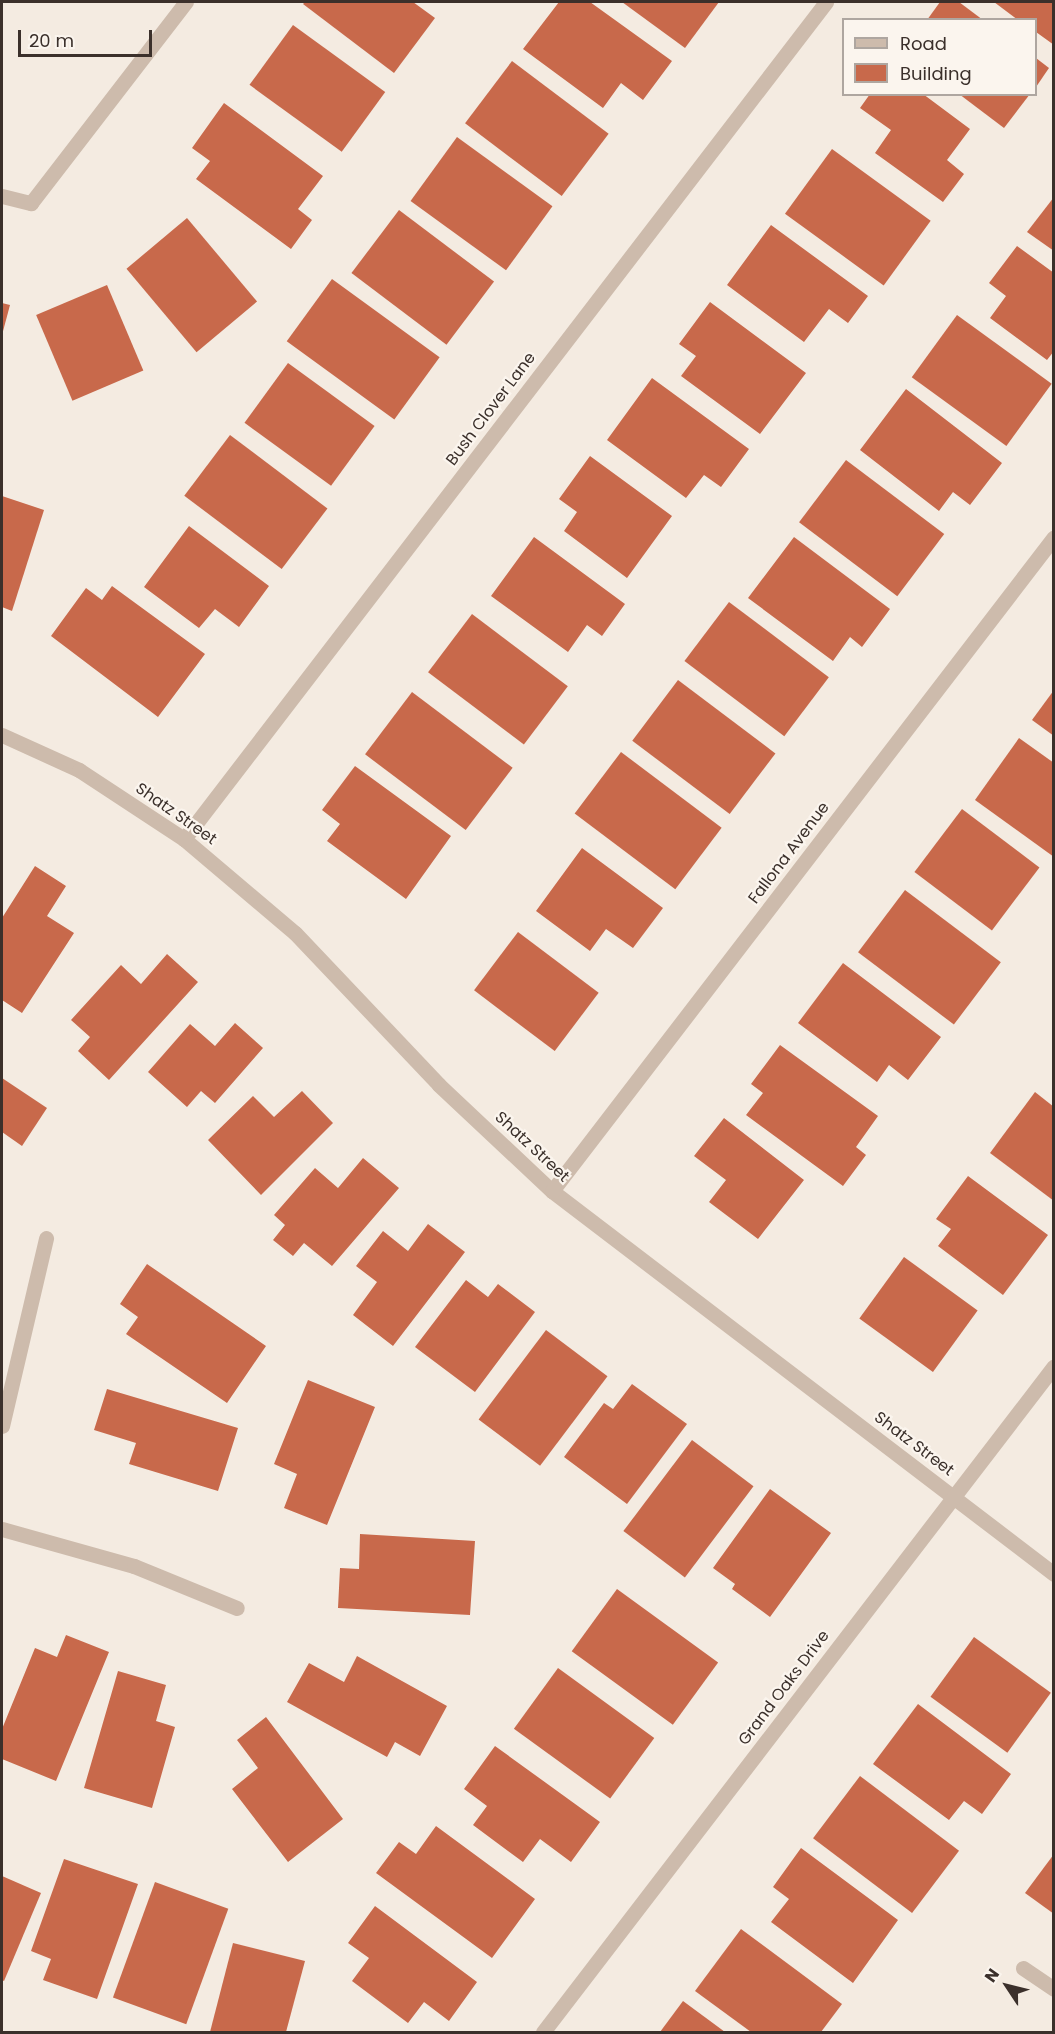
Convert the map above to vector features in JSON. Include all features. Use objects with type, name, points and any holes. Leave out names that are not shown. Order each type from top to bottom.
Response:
[{"type":"street","points":[[2,196],[30,203],[186,2]]},
{"type":"street","name":"Bush Clover Lane","points":[[184,839],[826,2]]},
{"type":"street","name":"Fallona Avenue","points":[[552,1191],[1053,537]]},
{"type":"street","name":"Shatz Street","points":[[2,735],[79,770],[184,839],[296,933],[439,1085],[552,1191],[1053,1574]]},
{"type":"street","points":[[2,1426],[46,1238]]},
{"type":"street","name":"Grand Oaks Drive","points":[[543,2032],[1053,1366]]},
{"type":"street","points":[[2,1529],[134,1566],[237,1608]]},
{"type":"street","points":[[1023,1968],[1053,1989]]},
{"type":"building","points":[[305,2],[413,2],[435,18],[394,73],[303,4]]},
{"type":"building","points":[[559,2],[590,2],[672,61],[643,100],[621,83],[603,108],[523,49]]},
{"type":"building","points":[[622,2],[719,2],[685,48]]},
{"type":"building","points":[[940,2],[959,2],[980,18],[928,18]]},
{"type":"building","points":[[994,2],[1054,2],[1054,45],[1037,33],[1037,18],[1015,18]]},
{"type":"building","points":[[293,25],[385,92],[342,152],[250,85]]},
{"type":"building","points":[[1037,59],[1049,68],[1037,86]]},
{"type":"building","points":[[512,61],[609,134],[562,196],[465,123]]},
{"type":"building","points":[[869,96],[926,96],[970,129],[947,160],[964,174],[943,202],[875,153],[891,130],[860,108]]},
{"type":"building","points":[[962,96],[1028,96],[1004,128]]},
{"type":"building","points":[[224,103],[323,176],[298,209],[312,220],[291,249],[196,179],[210,161],[192,148]]},
{"type":"building","points":[[457,137],[552,206],[506,270],[411,201]]},
{"type":"building","points":[[832,149],[931,221],[884,285],[785,214]]},
{"type":"building","points":[[1054,197],[1054,251],[1027,232]]},
{"type":"building","points":[[399,210],[494,282],[446,345],[351,273]]},
{"type":"building","points":[[187,218],[257,301],[197,352],[126,269]]},
{"type":"building","points":[[771,225],[868,296],[848,323],[829,309],[804,342],[727,285]]},
{"type":"building","points":[[1017,246],[1054,273],[1054,351],[1047,360],[990,318],[1006,296],[989,283]]},
{"type":"building","points":[[332,279],[440,357],[394,419],[287,341]]},
{"type":"building","points":[[107,285],[143,371],[72,401],[36,315]]},
{"type":"building","points":[[710,302],[806,373],[760,434],[681,376],[696,356],[679,344]]},
{"type":"building","points":[[2,303],[10,305],[2,335]]},
{"type":"building","points":[[957,315],[1052,384],[1006,446],[912,377]]},
{"type":"building","points":[[288,363],[375,426],[331,486],[245,423]]},
{"type":"building","points":[[652,378],[749,449],[721,487],[704,475],[686,498],[607,440]]},
{"type":"building","points":[[906,389],[1002,463],[970,505],[953,492],[939,511],[860,450]]},
{"type":"building","points":[[230,435],[327,508],[282,569],[184,496]]},
{"type":"building","points":[[590,456],[672,516],[627,578],[564,531],[577,512],[559,499]]},
{"type":"building","points":[[846,460],[944,534],[897,596],[799,522]]},
{"type":"building","points":[[2,496],[44,510],[12,611],[2,607]]},
{"type":"building","points":[[189,526],[269,586],[239,627],[215,609],[199,628],[144,587]]},
{"type":"building","points":[[534,537],[625,604],[602,636],[587,625],[568,652],[491,596]]},
{"type":"building","points":[[794,537],[890,609],[862,647],[850,637],[833,661],[748,598]]},
{"type":"building","points":[[112,586],[205,654],[158,717],[51,636],[86,588],[102,600]]},
{"type":"building","points":[[729,602],[829,677],[784,736],[684,661]]},
{"type":"building","points":[[472,614],[568,686],[524,745],[428,672]]},
{"type":"building","points":[[678,680],[775,753],[730,814],[632,741]]},
{"type":"building","points":[[1054,690],[1054,736],[1032,720]]},
{"type":"building","points":[[412,692],[513,768],[466,830],[365,754]]},
{"type":"building","points":[[1019,738],[1054,763],[1054,857],[975,800]]},
{"type":"building","points":[[621,752],[722,828],[675,889],[575,813]]},
{"type":"building","points":[[355,766],[451,836],[406,899],[327,841],[340,824],[322,810]]},
{"type":"building","points":[[962,809],[1039,867],[992,930],[914,872]]},
{"type":"building","points":[[582,848],[663,908],[633,948],[606,929],[590,951],[536,911]]},
{"type":"building","points":[[35,866],[66,886],[47,916],[74,933],[22,1013],[2,1000],[2,918]]},
{"type":"building","points":[[905,890],[1001,962],[954,1025],[858,952]]},
{"type":"building","points":[[518,932],[599,993],[555,1051],[474,990]]},
{"type":"building","points":[[167,954],[198,982],[109,1080],[78,1051],[90,1037],[71,1020],[121,965],[141,984]]},
{"type":"building","points":[[843,963],[941,1037],[908,1080],[889,1065],[877,1082],[798,1023]]},
{"type":"building","points":[[235,1023],[263,1048],[215,1103],[201,1091],[187,1107],[148,1072],[190,1024],[215,1046]]},
{"type":"building","points":[[780,1045],[878,1116],[856,1147],[866,1155],[843,1186],[746,1115],[763,1093],[751,1084]]},
{"type":"building","points":[[2,1078],[47,1108],[22,1146],[2,1132]]},
{"type":"building","points":[[302,1091],[333,1123],[261,1195],[208,1140],[253,1096],[274,1117]]},
{"type":"building","points":[[1035,1092],[1054,1107],[1054,1201],[990,1153]]},
{"type":"building","points":[[724,1118],[804,1180],[758,1239],[709,1202],[726,1180],[694,1156]]},
{"type":"building","points":[[363,1158],[399,1188],[332,1266],[304,1243],[293,1256],[273,1240],[285,1225],[274,1215],[315,1168],[338,1188]]},
{"type":"building","points":[[968,1176],[1048,1235],[1003,1295],[938,1246],[951,1229],[936,1219]]},
{"type":"building","points":[[428,1224],[465,1252],[393,1346],[353,1315],[377,1282],[356,1266],[383,1231],[408,1251]]},
{"type":"building","points":[[904,1257],[978,1310],[933,1372],[859,1318]]},
{"type":"building","points":[[147,1264],[266,1346],[227,1403],[126,1334],[138,1317],[120,1304]]},
{"type":"building","points":[[466,1280],[488,1297],[498,1284],[535,1312],[475,1392],[415,1347]]},
{"type":"building","points":[[546,1330],[607,1376],[540,1466],[479,1419]]},
{"type":"building","points":[[308,1380],[375,1407],[327,1525],[284,1508],[297,1474],[274,1464]]},
{"type":"building","points":[[632,1384],[687,1424],[627,1504],[564,1457],[604,1403],[613,1409]]},
{"type":"building","points":[[107,1389],[238,1428],[218,1491],[129,1464],[136,1443],[94,1430]]},
{"type":"building","points":[[692,1440],[753,1486],[685,1577],[623,1531]]},
{"type":"building","points":[[770,1489],[831,1533],[770,1617],[732,1589],[735,1584],[713,1568]]},
{"type":"building","points":[[360,1534],[475,1541],[470,1615],[338,1608],[340,1568],[359,1569]]},
{"type":"building","points":[[617,1589],[718,1662],[673,1725],[572,1651]]},
{"type":"building","points":[[66,1635],[109,1652],[56,1781],[2,1759],[2,1729],[35,1648],[57,1657]]},
{"type":"building","points":[[974,1637],[1051,1693],[1007,1753],[931,1697]]},
{"type":"building","points":[[357,1656],[447,1706],[420,1756],[395,1742],[387,1757],[287,1702],[309,1663],[344,1682]]},
{"type":"building","points":[[558,1668],[654,1738],[610,1799],[514,1729]]},
{"type":"building","points":[[118,1671],[166,1685],[156,1721],[175,1727],[152,1808],[84,1788]]},
{"type":"building","points":[[918,1704],[1011,1774],[982,1814],[964,1801],[949,1820],[873,1764]]},
{"type":"building","points":[[266,1717],[343,1819],[288,1862],[232,1789],[258,1768],[237,1740]]},
{"type":"building","points":[[495,1746],[600,1822],[571,1862],[540,1839],[523,1862],[473,1825],[487,1806],[464,1789]]},
{"type":"building","points":[[860,1776],[959,1851],[912,1913],[813,1838]]},
{"type":"building","points":[[436,1826],[535,1899],[492,1958],[376,1873],[399,1842],[416,1854]]},
{"type":"building","points":[[801,1848],[898,1920],[853,1983],[771,1922],[789,1899],[773,1887]]},
{"type":"building","points":[[1054,1854],[1054,1914],[1025,1893]]},
{"type":"building","points":[[64,1859],[138,1884],[97,1999],[43,1980],[51,1959],[31,1951]]},
{"type":"building","points":[[2,1876],[41,1893],[4,1981],[2,1980]]},
{"type":"building","points":[[155,1882],[228,1909],[186,2024],[113,1998]]},
{"type":"building","points":[[375,1906],[477,1982],[449,2021],[424,2002],[408,2023],[352,1981],[369,1958],[348,1943]]},
{"type":"building","points":[[741,1929],[842,2004],[821,2032],[751,2032],[695,1991]]},
{"type":"building","points":[[233,1943],[305,1961],[286,2032],[210,2032]]},
{"type":"building","points":[[683,2001],[725,2032],[660,2032]]}]
